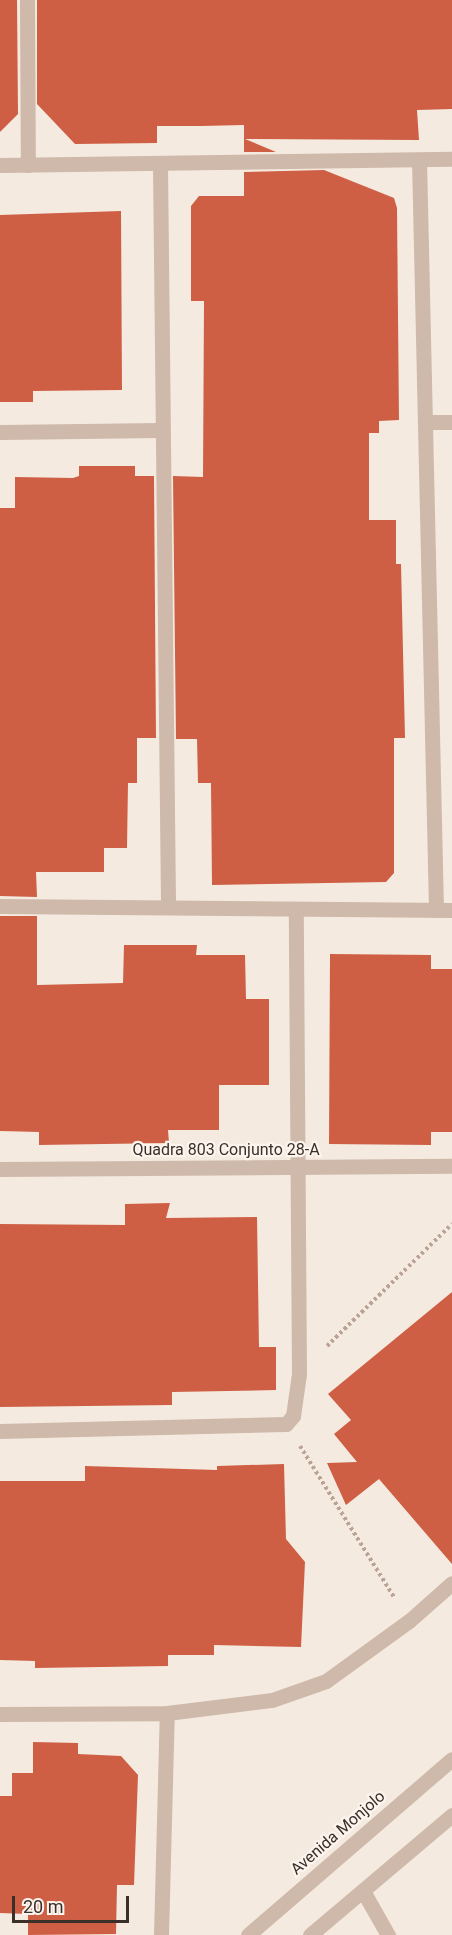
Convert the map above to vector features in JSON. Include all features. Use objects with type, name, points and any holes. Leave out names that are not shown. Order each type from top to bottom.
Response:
[{"type":"street","points":[[27,0],[28,165]]},
{"type":"street","points":[[0,165],[452,159]]},
{"type":"street","points":[[0,906],[444,910],[425,422],[419,160]]},
{"type":"street","points":[[160,164],[161,430],[168,906]]},
{"type":"street","points":[[425,422],[452,422]]},
{"type":"street","points":[[0,432],[161,430]]},
{"type":"street","points":[[0,1431],[286,1424],[297,1405],[299,1167],[296,910]]},
{"type":"street","name":"Quadra 803 Conjunto 28-A","points":[[0,1169],[452,1166]]},
{"type":"street","points":[[0,1714],[167,1713],[272,1700],[326,1681],[409,1621],[452,1583]]},
{"type":"street","points":[[161,1935],[167,1713]]},
{"type":"street","name":"Avenida Monjolo","points":[[248,1935],[452,1758]]},
{"type":"street","points":[[310,1935],[452,1815]]},
{"type":"street","points":[[363,1891],[388,1935]]},
{"type":"path","points":[[299,1374],[452,1224]]},
{"type":"path","points":[[286,1424],[409,1621]]},
{"type":"building","points":[[0,0],[17,0],[18,114],[0,132]]},
{"type":"building","points":[[37,0],[452,0],[452,109],[417,110],[419,140],[245,139],[276,152],[244,152],[244,125],[157,126],[157,143],[75,144],[37,104]]},
{"type":"building","points":[[324,170],[394,198],[397,208],[399,420],[379,421],[379,433],[369,433],[369,520],[396,520],[396,564],[401,564],[405,738],[394,738],[394,873],[386,882],[212,885],[211,783],[198,783],[197,739],[176,739],[173,476],[203,477],[204,301],[191,301],[191,206],[199,196],[244,196],[244,172]]},
{"type":"building","points":[[121,211],[122,390],[33,391],[33,402],[0,402],[0,215]]},
{"type":"building","points":[[79,466],[135,466],[135,476],[154,476],[156,738],[137,738],[137,783],[128,783],[127,848],[104,848],[104,872],[36,872],[37,897],[0,896],[0,508],[15,508],[15,477],[73,478],[79,476]]},
{"type":"building","points":[[0,916],[37,916],[37,985],[123,983],[124,945],[197,945],[196,955],[245,955],[246,999],[269,999],[269,1085],[219,1085],[219,1130],[168,1130],[169,1143],[39,1145],[39,1132],[0,1131]]},
{"type":"building","points":[[330,954],[431,955],[431,969],[452,969],[452,1132],[431,1132],[431,1145],[329,1144]]},
{"type":"building","points":[[170,1203],[166,1218],[257,1217],[259,1347],[276,1347],[276,1390],[172,1392],[172,1405],[0,1407],[0,1224],[125,1225],[125,1204]]},
{"type":"building","points":[[452,1292],[452,1564],[379,1479],[346,1505],[327,1463],[357,1462],[334,1434],[351,1420],[328,1394]]},
{"type":"building","points":[[284,1464],[286,1539],[305,1562],[301,1647],[214,1645],[214,1655],[168,1655],[168,1666],[35,1668],[35,1661],[0,1660],[0,1481],[85,1481],[85,1466],[217,1470],[217,1466]]},
{"type":"building","points":[[33,1742],[78,1743],[78,1754],[121,1756],[138,1775],[134,1885],[117,1885],[116,1934],[28,1935],[28,1914],[0,1913],[0,1796],[12,1796],[12,1773],[33,1773]]}]
